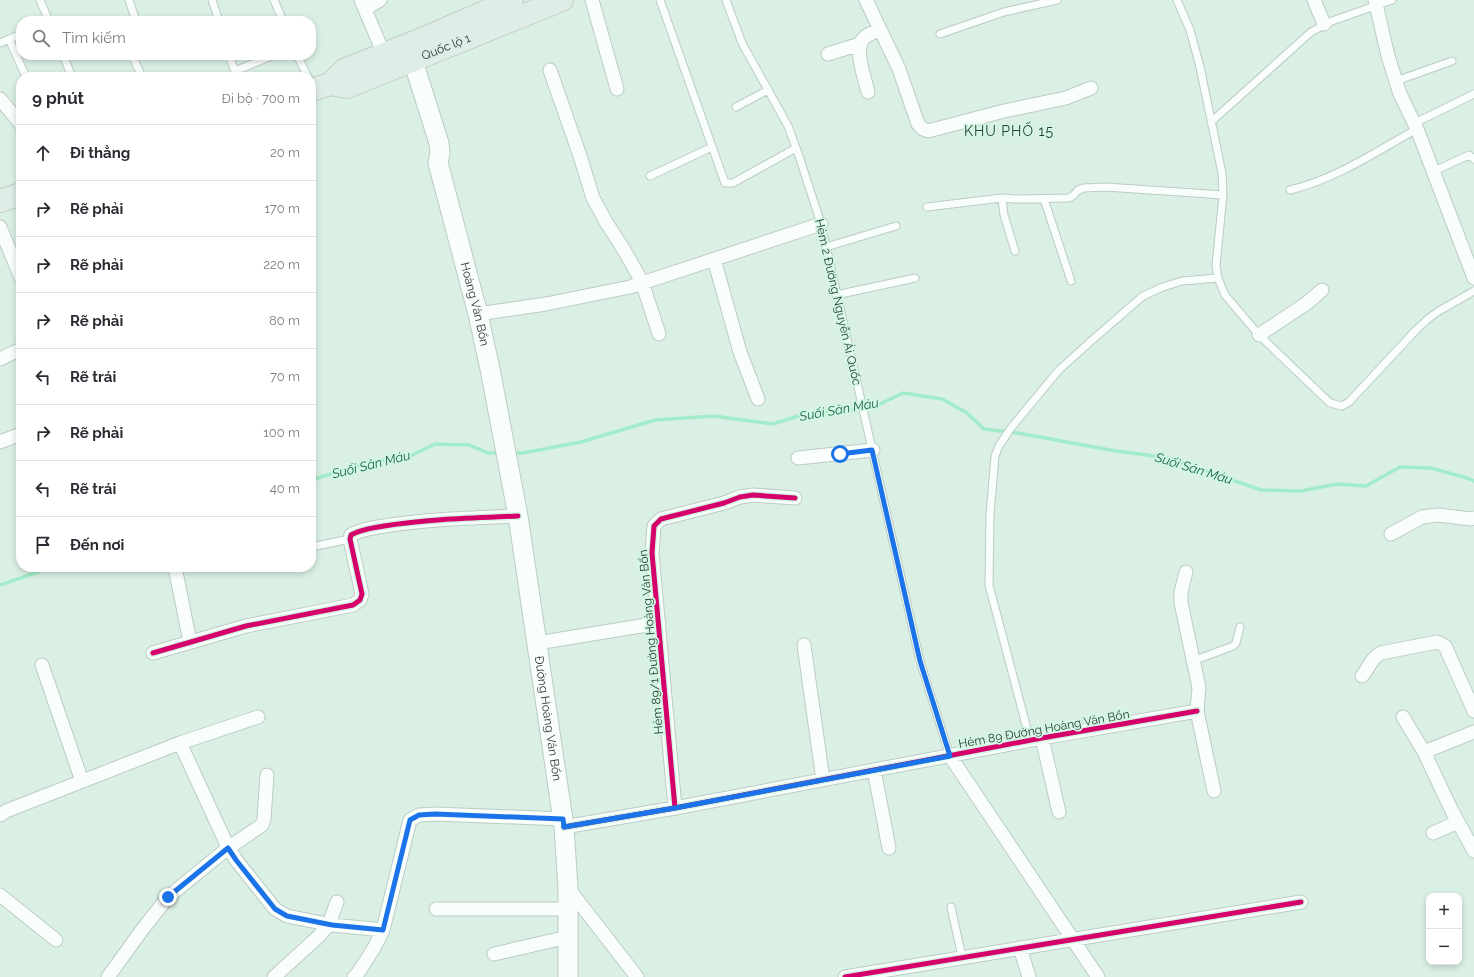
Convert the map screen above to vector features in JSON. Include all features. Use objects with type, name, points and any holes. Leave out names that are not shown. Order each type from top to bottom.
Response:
[{"type":"highway","name":"Quốc lộ 1","points":[[399,58],[512,0]]},
{"type":"highway","name":"Quốc lộ 1","points":[[316,84],[344,70],[399,58],[562,0]]},
{"type":"highway","points":[[0,201],[16,196]]},
{"type":"main road","name":"Hoàng Văn Bổn","points":[[399,58],[439,143],[440,154],[438,163],[478,314],[507,453]]},
{"type":"main road","name":"Đường Hoàng Văn Bổn","points":[[507,453],[518,516],[564,823],[568,888],[568,977]]},
{"type":"street","points":[[380,0],[363,5],[399,58]]},
{"type":"street","points":[[592,0],[617,89]]},
{"type":"street","points":[[866,0],[899,69],[918,124],[923,129],[928,130],[1004,111],[1066,98],[1091,88]]},
{"type":"street","points":[[1314,0],[1324,24]]},
{"type":"street","points":[[1376,2],[1388,56],[1400,94],[1416,126],[1474,278]]},
{"type":"street","points":[[868,92],[859,52],[860,44],[867,35],[880,30]]},
{"type":"street","points":[[828,54],[860,44]]},
{"type":"street","points":[[550,70],[593,198],[642,282],[659,334]]},
{"type":"street","points":[[0,99],[16,118]]},
{"type":"street","points":[[478,314],[546,304],[630,287],[821,224]]},
{"type":"street","points":[[0,227],[16,266]]},
{"type":"street","points":[[714,259],[740,352],[758,399]]},
{"type":"street","points":[[1259,335],[1307,303],[1322,290]]},
{"type":"street","points":[[0,359],[16,355]]},
{"type":"street","points":[[0,442],[16,436]]},
{"type":"street","points":[[798,458],[872,450]]},
{"type":"street","name":"Hẻm 89/1 Đường Hoàng Văn Bổn","points":[[675,808],[652,553],[654,526],[661,519],[724,503],[740,497],[753,495],[795,498]]},
{"type":"street","points":[[1391,534],[1422,517],[1438,514],[1471,519],[1474,518]]},
{"type":"street","points":[[153,653],[246,626],[354,605],[360,600],[362,594],[350,540],[351,535],[358,531],[397,524],[461,518],[518,516]]},
{"type":"street","points":[[176,572],[190,642]]},
{"type":"street","points":[[1186,572],[1181,592],[1181,603],[1198,688],[1197,711],[1214,791]]},
{"type":"street","points":[[537,643],[659,623]]},
{"type":"street","points":[[1362,676],[1374,657],[1381,653],[1437,642],[1445,646],[1474,711]]},
{"type":"street","points":[[804,645],[823,780]]},
{"type":"street","points":[[42,665],[82,781]]},
{"type":"street","name":"Hẻm 89 Đường Hoàng Văn Bổn","points":[[383,930],[410,820],[419,815],[435,814],[564,823],[675,808],[1036,739],[1197,711]]},
{"type":"street","points":[[0,815],[6,811],[180,743],[258,717]]},
{"type":"street","points":[[1403,717],[1424,752],[1458,822],[1474,851]]},
{"type":"street","points":[[1424,752],[1474,732]]},
{"type":"street","points":[[1036,739],[1059,812]]},
{"type":"street","points":[[180,743],[228,848],[275,909],[287,916],[329,924],[383,930],[374,948],[354,977]]},
{"type":"street","points":[[950,756],[1098,977]]},
{"type":"street","points":[[874,770],[889,848]]},
{"type":"street","points":[[108,977],[168,897],[228,848],[262,825],[264,819],[267,775]]},
{"type":"street","points":[[1433,833],[1458,822]]},
{"type":"street","points":[[568,888],[636,977]]},
{"type":"street","points":[[0,895],[56,940]]},
{"type":"street","points":[[274,977],[329,924],[337,902]]},
{"type":"street","points":[[845,977],[1301,902]]},
{"type":"street","points":[[436,909],[568,908]]},
{"type":"street","points":[[494,954],[568,937]]},
{"type":"street","points":[[1020,948],[1029,977]]},
{"type":"lane","points":[[40,0],[47,16]]},
{"type":"lane","points":[[129,0],[134,16]]},
{"type":"lane","points":[[212,0],[217,16]]},
{"type":"lane","points":[[274,0],[281,16]]},
{"type":"lane","points":[[660,0],[725,183],[733,183],[796,148]]},
{"type":"lane","name":"Hẻm 2 Đường Nguyễn Ái Quốc","points":[[726,0],[742,43],[788,126],[821,224],[920,661],[950,756]]},
{"type":"lane","points":[[940,34],[1033,3],[1057,0]]},
{"type":"lane","points":[[1177,0],[1190,30],[1222,173],[1223,195],[1216,266],[1218,278],[1225,295],[1259,335],[1330,403],[1342,406],[1349,402],[1429,318],[1474,291]]},
{"type":"lane","points":[[1211,122],[1311,32],[1324,24],[1376,2],[1392,0]]},
{"type":"lane","points":[[0,43],[16,36]]},
{"type":"lane","points":[[8,39],[16,56]]},
{"type":"lane","points":[[18,60],[24,72]]},
{"type":"lane","points":[[65,60],[70,72]]},
{"type":"lane","points":[[134,60],[140,72]]},
{"type":"lane","points":[[232,60],[235,72]]},
{"type":"lane","points":[[240,72],[264,60]]},
{"type":"lane","points":[[300,60],[307,72]]},
{"type":"lane","points":[[1396,81],[1452,61]]},
{"type":"lane","points":[[736,107],[768,90]]},
{"type":"lane","points":[[1290,190],[1304,187],[1336,174],[1416,126],[1474,94]]},
{"type":"lane","points":[[650,176],[712,147]]},
{"type":"lane","points":[[1434,171],[1469,155],[1474,159]]},
{"type":"lane","points":[[927,208],[1002,198],[1069,198],[1083,188],[1106,187],[1223,195]]},
{"type":"lane","points":[[1002,198],[1004,215],[1015,251]]},
{"type":"lane","points":[[1044,199],[1071,281]]},
{"type":"lane","points":[[826,247],[896,226]]},
{"type":"lane","points":[[836,295],[915,278]]},
{"type":"lane","points":[[1036,739],[989,585],[988,568],[990,515],[995,456],[1003,439],[1011,428],[1058,371],[1143,296],[1163,287],[1182,281],[1218,278]]},
{"type":"lane","points":[[316,546],[350,540]]},
{"type":"lane","points":[[1193,661],[1233,646],[1236,643],[1240,627]]},
{"type":"lane","points":[[951,907],[962,957]]},
{"type":"waterway","name":"Suối Săn Máu","points":[[511,453],[523,453],[581,442],[655,420],[714,416],[773,424],[808,413],[845,411],[880,404],[903,393],[942,399],[967,413],[984,429],[1018,433],[1110,450],[1168,458],[1261,490],[1301,491],[1337,484],[1366,486],[1400,467],[1431,468],[1474,481]]},
{"type":"waterway","name":"Suối Săn Máu","points":[[316,478],[371,462],[408,457],[435,444],[469,445],[488,453],[501,453]]},
{"type":"waterway","name":"Suối Săn Máu","points":[[0,585],[38,572]]},
{"type":"cycle path","points":[[675,808],[652,553],[654,526],[661,519],[724,503],[740,497],[753,495],[795,498]]},
{"type":"cycle path","points":[[153,653],[246,626],[353,605],[360,600],[362,594],[350,539],[351,535],[359,531],[417,522],[518,516]]},
{"type":"cycle path","points":[[564,827],[675,808],[1042,738],[1197,711]]},
{"type":"cycle path","points":[[845,977],[1301,902]]},
{"type":"district","name":"KHU PHỐ 15","points":[[1009,131]]},
{"type":"route","points":[[168,897],[228,848],[275,909],[287,916],[332,925],[383,930],[410,820],[419,815],[435,814],[563,819],[564,827],[675,808],[950,756],[920,661],[872,450],[840,454]]}]
